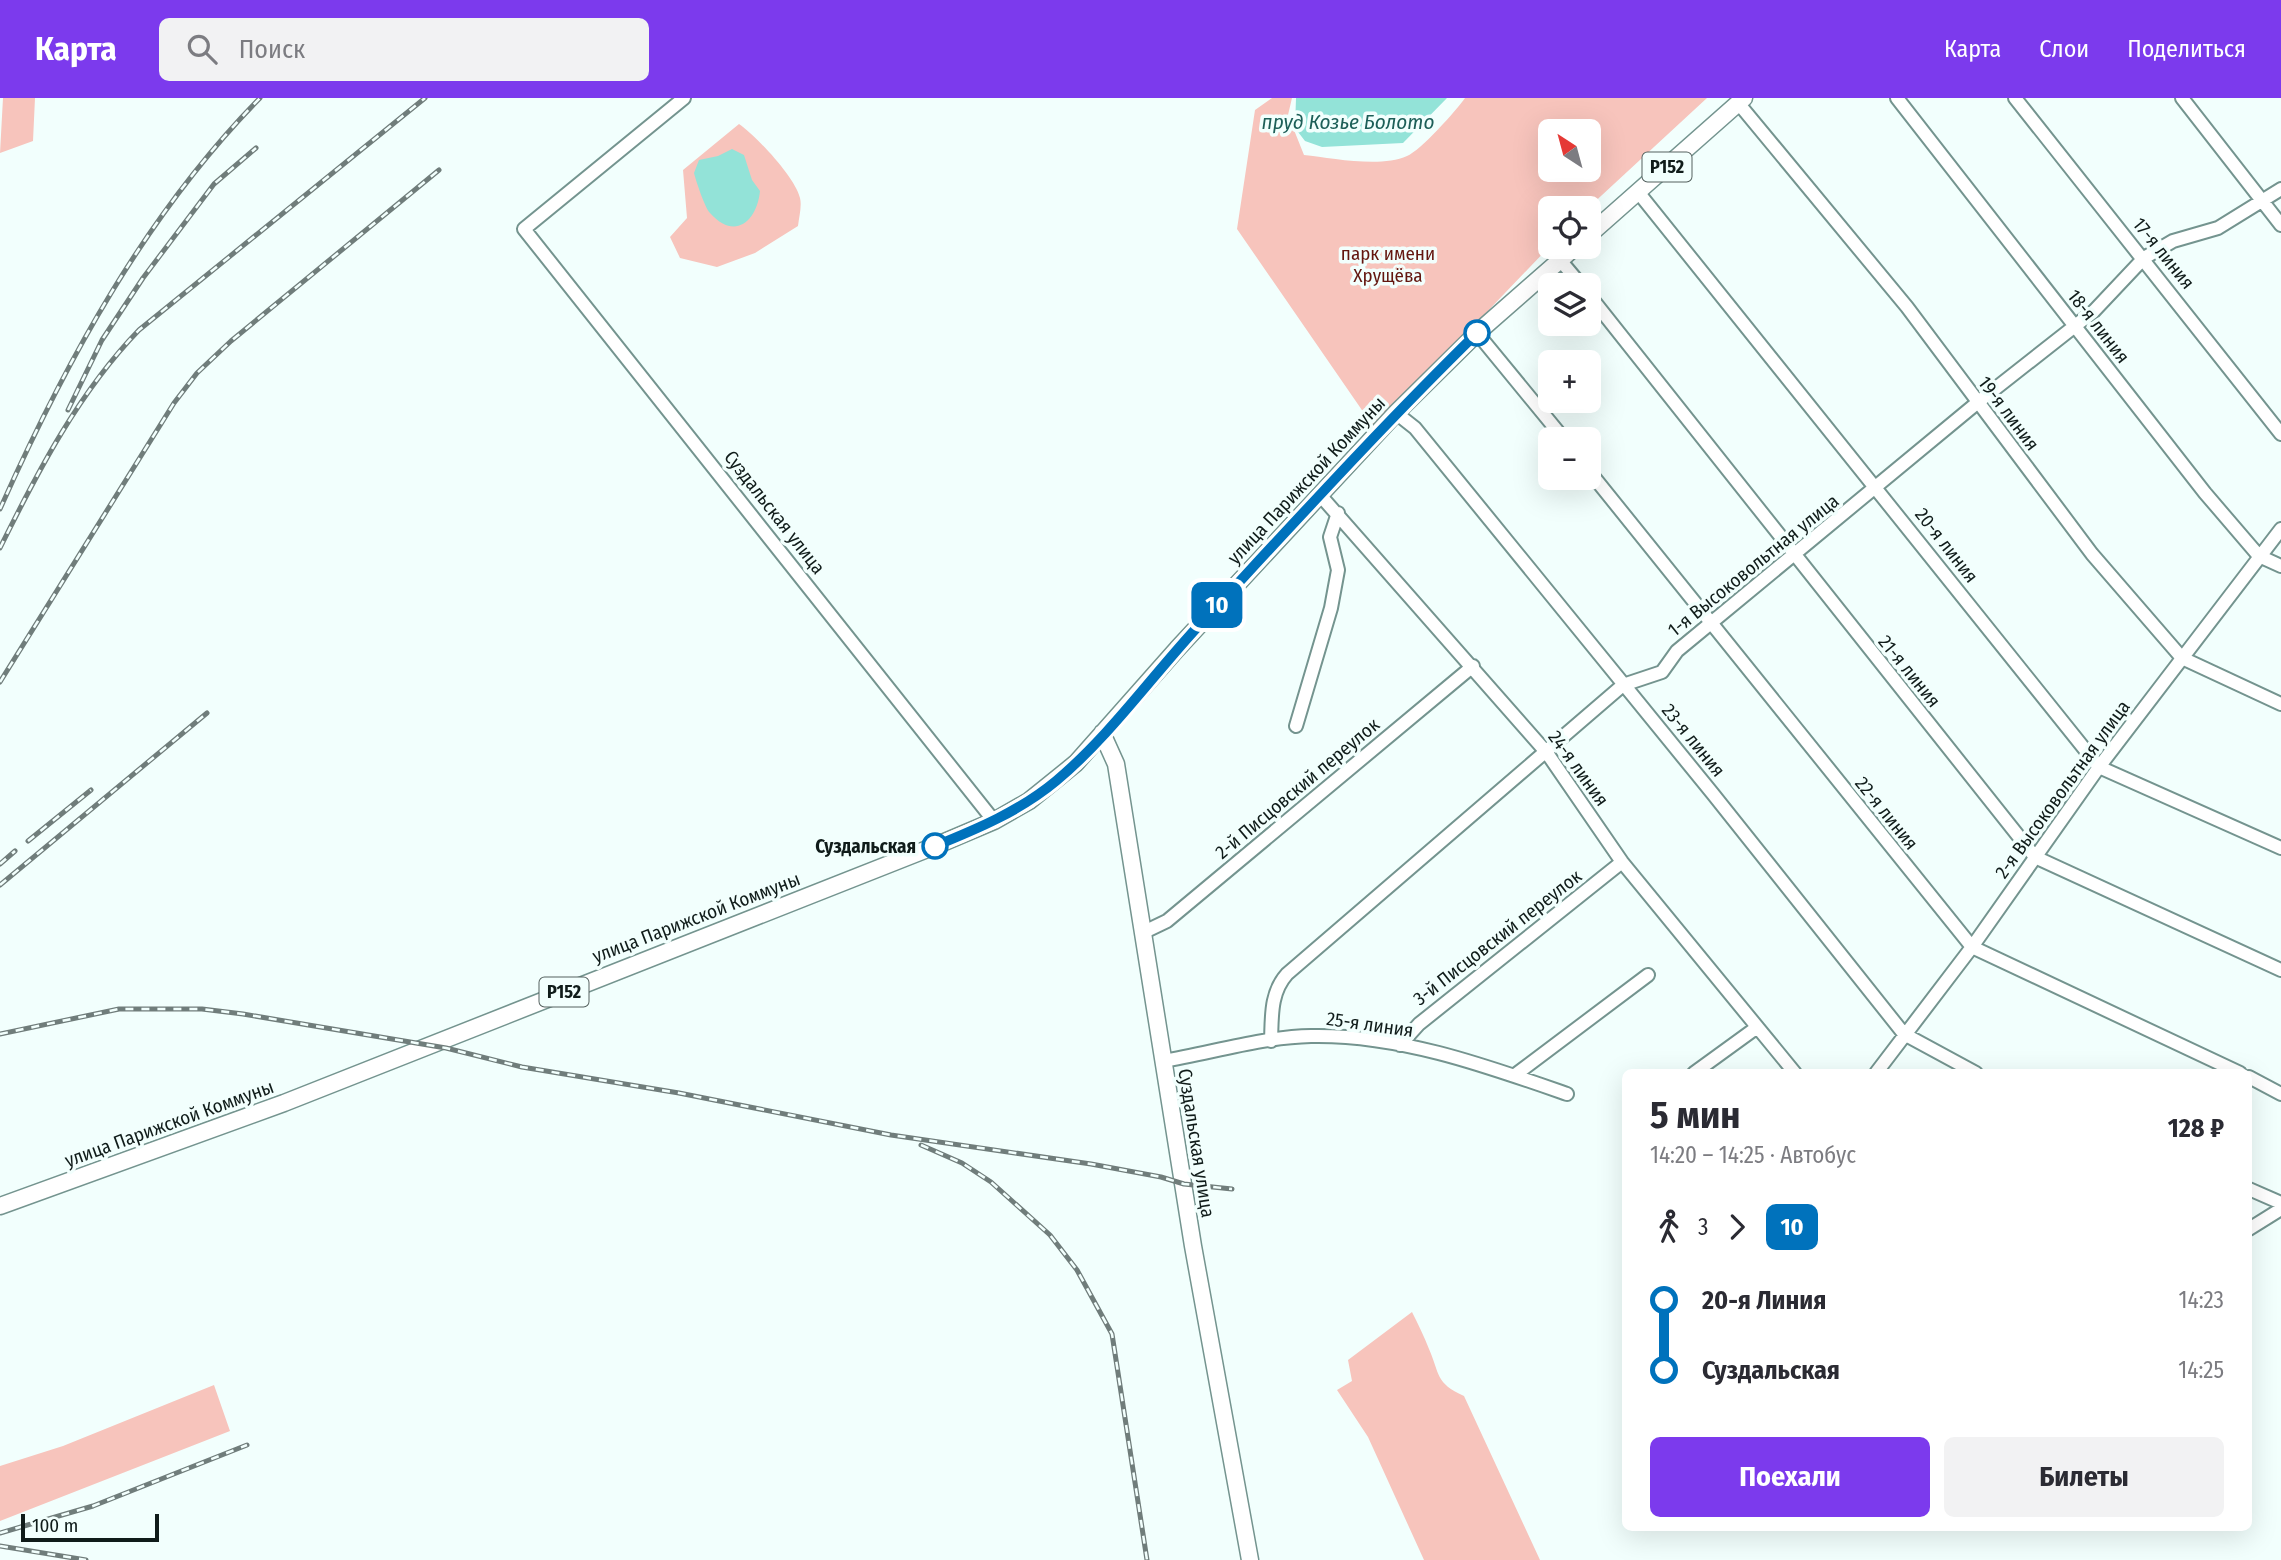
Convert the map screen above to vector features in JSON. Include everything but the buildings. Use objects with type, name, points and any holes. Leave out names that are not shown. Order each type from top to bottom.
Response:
[{"type":"main road","name":"Р152","points":[[1601,224],[1742,101]]},
{"type":"main road","name":"улица Парижской Коммуны","points":[[0,1206],[355,1076],[994,821],[1055,782],[1396,413],[1477,333],[1560,260]]},
{"type":"main road","name":"Суздальская улица","points":[[1102,733],[1116,764],[1219,1397],[1250,1560]]},
{"type":"street","name":"Суздальская улица","points":[[684,98],[524,229],[994,821]]},
{"type":"street","name":"18-я линия","points":[[1898,98],[2206,493],[2259,556],[2281,566]]},
{"type":"street","name":"17-я линия","points":[[2015,98],[2281,434]]},
{"type":"street","points":[[2182,98],[2281,225]]},
{"type":"street","name":"19-я линия","points":[[1742,101],[1907,307],[2092,554],[2182,658],[2281,704]]},
{"type":"street","name":"1-я Высоковольтная улица","points":[[1271,1041],[1273,999],[1278,984],[1286,974],[1547,753],[1623,685],[1662,672],[1677,651],[1712,625],[1977,403],[2094,311],[2144,258],[2173,240],[2217,228],[2281,190]]},
{"type":"street","name":"20-я линия","points":[[1638,192],[2099,767],[2281,848]]},
{"type":"street","points":[[1560,260],[1571,273]]},
{"type":"street","name":"21-я линия","points":[[1601,310],[1794,557],[2035,857],[2281,970]]},
{"type":"street","points":[[1477,333],[1554,427]]},
{"type":"street","name":"23-я линия","points":[[1396,413],[1415,428],[1904,1034],[1969,1069]]},
{"type":"street","name":"22-я линия","points":[[1601,486],[1972,947],[2232,1069]]},
{"type":"street","name":"24-я линия","points":[[1320,495],[1547,753],[1622,862],[1792,1069]]},
{"type":"street","points":[[1296,726],[1331,608],[1338,570],[1330,537],[1338,513]]},
{"type":"street","name":"2-я Высоковольтная улица","points":[[1879,1069],[1972,947],[2099,767],[2281,529]]},
{"type":"street","name":"2-й Писцовский переулок","points":[[1142,933],[1167,920],[1473,666]]},
{"type":"street","name":"3-й Писцовский переулок","points":[[1400,1045],[1419,1024],[1622,862]]},
{"type":"street","points":[[1514,1075],[1648,975]]},
{"type":"street","points":[[1700,1069],[1756,1028]]},
{"type":"street","name":"25-я линия","points":[[1163,1062],[1271,1041],[1331,1036],[1400,1045],[1514,1075],[1567,1094]]},
{"type":"street","points":[[2252,1079],[2281,1094]]},
{"type":"street","points":[[2252,1190],[2281,1203]]},
{"type":"street","points":[[2252,1227],[2281,1209]]},
{"type":"green space","points":[[3,98],[35,98],[33,141],[0,153]]},
{"type":"green space","name":"парк имени Хрущёва","points":[[1272,98],[1292,98],[1288,115],[1304,155],[1370,162],[1396,160],[1413,153],[1465,98],[1707,98],[1601,196],[1538,196],[1538,259],[1375,429],[1237,229],[1255,110]]},
{"type":"green space","points":[[739,124],[774,158],[797,189],[801,204],[798,226],[755,253],[717,267],[680,258],[670,237],[687,218],[683,170]]},
{"type":"green space","points":[[1412,1312],[1443,1382],[1464,1396],[1540,1560],[1424,1560],[1368,1437],[1337,1390],[1352,1381],[1348,1360]]},
{"type":"green space","points":[[214,1385],[230,1431],[0,1521],[0,1466],[63,1446]]},
{"type":"water","name":"пруд Козье Болото","points":[[1296,98],[1447,98],[1403,143],[1322,147],[1305,141],[1295,128]]},
{"type":"water","points":[[732,149],[744,155],[752,180],[760,191],[758,202],[749,219],[743,224],[728,226],[710,213],[694,173],[699,160],[718,156]]},
{"type":"railway","points":[[0,509],[52,399],[112,292],[181,190],[260,98]]},
{"type":"railway","points":[[0,548],[61,433],[97,379],[139,330],[425,98]]},
{"type":"railway","points":[[68,410],[102,340],[143,278],[214,184],[256,148]]},
{"type":"railway","points":[[0,682],[174,403],[197,373],[231,341],[439,170]]},
{"type":"railway","points":[[0,885],[207,713]]},
{"type":"railway","points":[[28,841],[91,790]]},
{"type":"railway","points":[[0,864],[15,851]]},
{"type":"railway","points":[[0,1034],[119,1009],[202,1009],[243,1014],[446,1048],[522,1067],[679,1093],[891,1135],[1091,1164],[1184,1184],[1232,1189]]},
{"type":"railway","points":[[921,1145],[962,1163],[991,1182],[1050,1235],[1077,1270],[1112,1334],[1147,1560]]},
{"type":"railway","points":[[0,1533],[93,1506],[247,1445]]},
{"type":"railway","points":[[0,1546],[86,1560]]},
{"type":"bus line","name":"10","points":[[935,846],[994,821],[1029,801],[1076,763],[1177,649],[1396,413],[1477,333]]},
{"type":"place","name":"Суздальская","points":[[935,846]]}]
